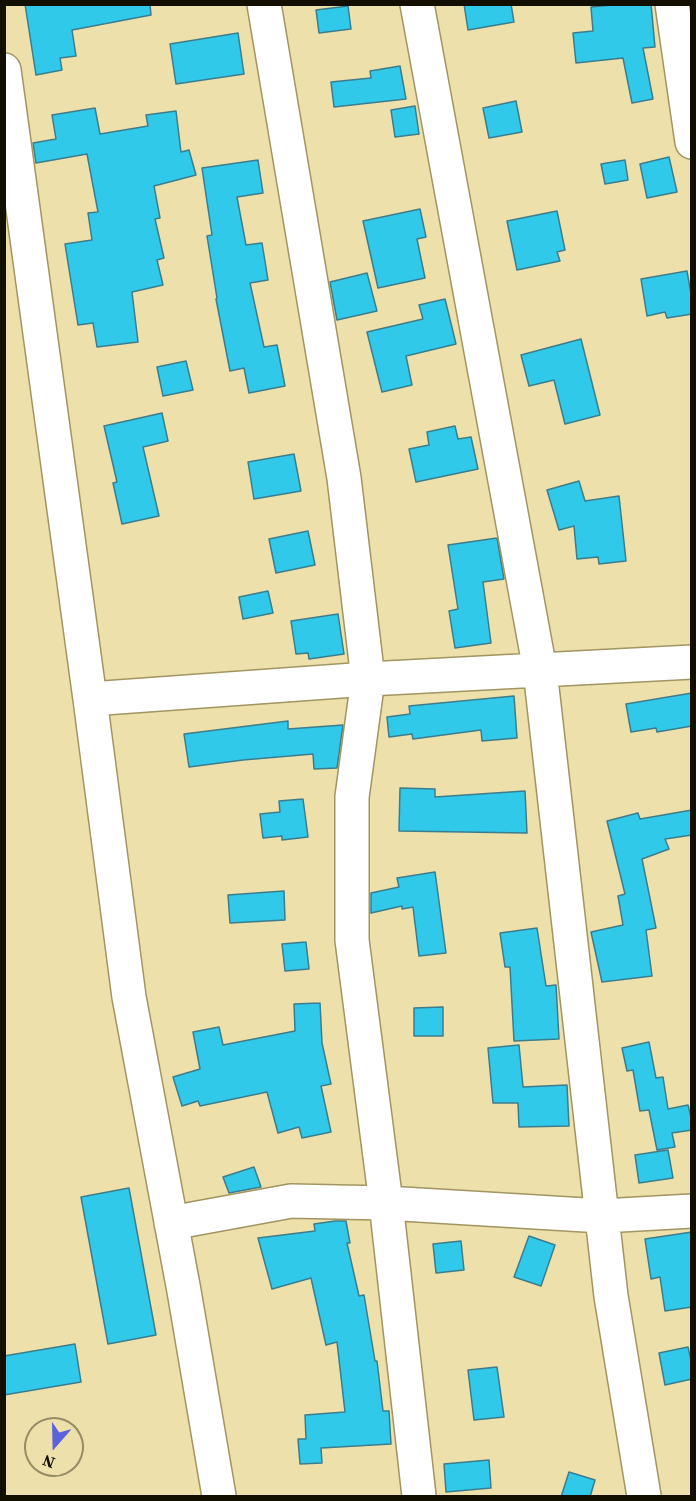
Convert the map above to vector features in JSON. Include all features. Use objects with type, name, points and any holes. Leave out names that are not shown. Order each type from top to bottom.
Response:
[{"type":"street","points":[[264,4],[344,478],[368,679],[352,797],[352,940],[386,1203],[419,1497]]},
{"type":"street","points":[[417,4],[540,670],[611,1296],[644,1497]]},
{"type":"street","points":[[672,4],[692,142]]},
{"type":"street","points":[[4,70],[129,998],[219,1497]]},
{"type":"street","points":[[90,699],[368,679],[692,662]]},
{"type":"street","points":[[171,1222],[291,1202],[386,1203],[602,1216],[692,1211]]},
{"type":"building","points":[[25,4],[150,4],[151,15],[72,30],[76,56],[60,58],[62,70],[36,75]]},
{"type":"building","points":[[464,4],[511,4],[514,22],[468,30]]},
{"type":"building","points":[[651,4],[655,47],[643,48],[653,99],[632,103],[623,58],[576,63],[573,33],[593,31],[591,7]]},
{"type":"building","points":[[348,6],[351,29],[319,33],[316,10]]},
{"type":"building","points":[[238,33],[244,74],[176,84],[170,44]]},
{"type":"building","points":[[400,66],[406,99],[334,107],[331,82],[371,78],[370,71]]},
{"type":"building","points":[[516,101],[522,132],[489,138],[483,108]]},
{"type":"building","points":[[415,106],[419,134],[395,137],[391,110]]},
{"type":"building","points":[[95,108],[100,134],[148,126],[146,115],[176,111],[181,152],[189,150],[196,175],[154,186],[160,218],[155,219],[164,258],[157,260],[163,285],[132,292],[138,342],[97,347],[93,323],[78,325],[65,244],[92,240],[88,213],[98,212],[87,154],[36,163],[33,143],[56,139],[52,115]]},
{"type":"building","points":[[669,157],[677,192],[647,198],[640,164]]},
{"type":"building","points":[[258,160],[263,193],[237,197],[246,245],[262,243],[268,280],[250,283],[264,347],[277,345],[285,386],[249,393],[244,368],[230,371],[207,236],[212,235],[202,168]]},
{"type":"building","points":[[625,160],[628,180],[605,184],[601,164]]},
{"type":"building","points":[[420,209],[426,237],[417,239],[425,278],[378,288],[363,221]]},
{"type":"building","points":[[557,211],[565,250],[557,252],[560,261],[517,270],[507,221]]},
{"type":"building","points":[[687,271],[692,314],[667,318],[665,312],[647,316],[641,279]]},
{"type":"building","points":[[367,273],[377,311],[337,320],[330,282]]},
{"type":"building","points":[[445,299],[456,344],[406,356],[412,385],[382,392],[367,332],[423,319],[419,305]]},
{"type":"building","points":[[581,339],[600,415],[565,424],[554,380],[529,386],[521,355]]},
{"type":"building","points":[[186,361],[193,390],[163,396],[157,367]]},
{"type":"building","points":[[162,413],[168,441],[143,447],[159,516],[122,524],[113,483],[117,482],[104,426]]},
{"type":"building","points":[[455,426],[458,439],[471,437],[478,469],[416,482],[409,449],[429,445],[427,432]]},
{"type":"building","points":[[294,454],[301,491],[254,499],[248,462]]},
{"type":"building","points":[[579,481],[585,501],[619,496],[626,561],[599,564],[598,557],[577,559],[574,526],[559,530],[547,490]]},
{"type":"building","points":[[308,531],[315,565],[276,573],[269,539]]},
{"type":"building","points":[[497,538],[504,579],[483,582],[491,643],[455,648],[449,611],[458,609],[448,545]]},
{"type":"building","points":[[268,591],[273,613],[243,619],[239,597]]},
{"type":"building","points":[[338,614],[344,654],[309,659],[308,653],[296,654],[291,621]]},
{"type":"building","points":[[692,693],[692,726],[657,732],[656,728],[631,732],[626,704]]},
{"type":"building","points":[[514,696],[517,738],[482,741],[481,730],[413,739],[412,734],[389,737],[387,717],[410,714],[409,706]]},
{"type":"building","points":[[288,721],[288,729],[343,725],[337,768],[314,769],[313,754],[189,767],[184,734]]},
{"type":"building","points":[[400,788],[435,789],[435,797],[525,791],[527,833],[399,831]]},
{"type":"building","points":[[303,799],[308,837],[282,840],[282,836],[263,838],[260,814],[280,812],[279,801]]},
{"type":"building","points":[[692,810],[692,835],[665,839],[669,849],[642,859],[656,928],[646,930],[652,976],[602,982],[591,932],[623,925],[618,896],[625,894],[607,821],[638,813],[640,819]]},
{"type":"building","points":[[435,872],[446,953],[419,956],[413,907],[402,909],[402,906],[371,913],[371,893],[399,887],[397,878]]},
{"type":"building","points":[[284,891],[285,920],[230,923],[228,895]]},
{"type":"building","points":[[537,928],[546,986],[556,985],[559,1039],[514,1041],[510,967],[505,967],[500,933]]},
{"type":"building","points":[[306,942],[309,969],[285,971],[282,944]]},
{"type":"building","points":[[320,1003],[322,1043],[331,1084],[321,1086],[331,1132],[302,1138],[299,1127],[278,1133],[267,1092],[200,1106],[198,1101],[182,1106],[173,1077],[200,1069],[193,1032],[219,1027],[223,1045],[295,1031],[294,1004]]},
{"type":"building","points":[[443,1007],[443,1036],[414,1036],[414,1008]]},
{"type":"building","points":[[649,1042],[656,1078],[663,1077],[668,1109],[688,1105],[692,1122],[692,1130],[672,1133],[675,1147],[657,1150],[649,1110],[640,1111],[633,1070],[627,1071],[622,1048]]},
{"type":"building","points":[[519,1045],[523,1087],[567,1085],[569,1126],[519,1127],[518,1103],[493,1103],[488,1048]]},
{"type":"building","points":[[668,1150],[673,1178],[639,1183],[635,1155]]},
{"type":"building","points":[[254,1167],[261,1187],[229,1193],[223,1177]]},
{"type":"building","points":[[129,1188],[156,1335],[108,1344],[81,1197]]},
{"type":"building","points":[[346,1221],[350,1243],[347,1243],[359,1296],[364,1295],[375,1361],[377,1361],[383,1411],[389,1411],[391,1444],[321,1448],[322,1463],[300,1464],[298,1439],[306,1439],[305,1415],[345,1412],[337,1342],[326,1345],[311,1278],[272,1289],[258,1238],[315,1231],[314,1224]]},
{"type":"building","points":[[692,1232],[692,1307],[665,1311],[660,1277],[651,1279],[645,1239]]},
{"type":"building","points":[[529,1236],[555,1245],[541,1286],[514,1277]]},
{"type":"building","points":[[461,1241],[464,1270],[436,1273],[433,1244]]},
{"type":"building","points":[[75,1344],[81,1382],[4,1395],[4,1356]]},
{"type":"building","points":[[688,1347],[692,1379],[665,1385],[659,1353]]},
{"type":"building","points":[[497,1367],[504,1417],[474,1420],[468,1370]]},
{"type":"building","points":[[489,1460],[491,1488],[446,1492],[444,1464]]},
{"type":"building","points":[[569,1472],[595,1480],[590,1497],[561,1497]]}]
